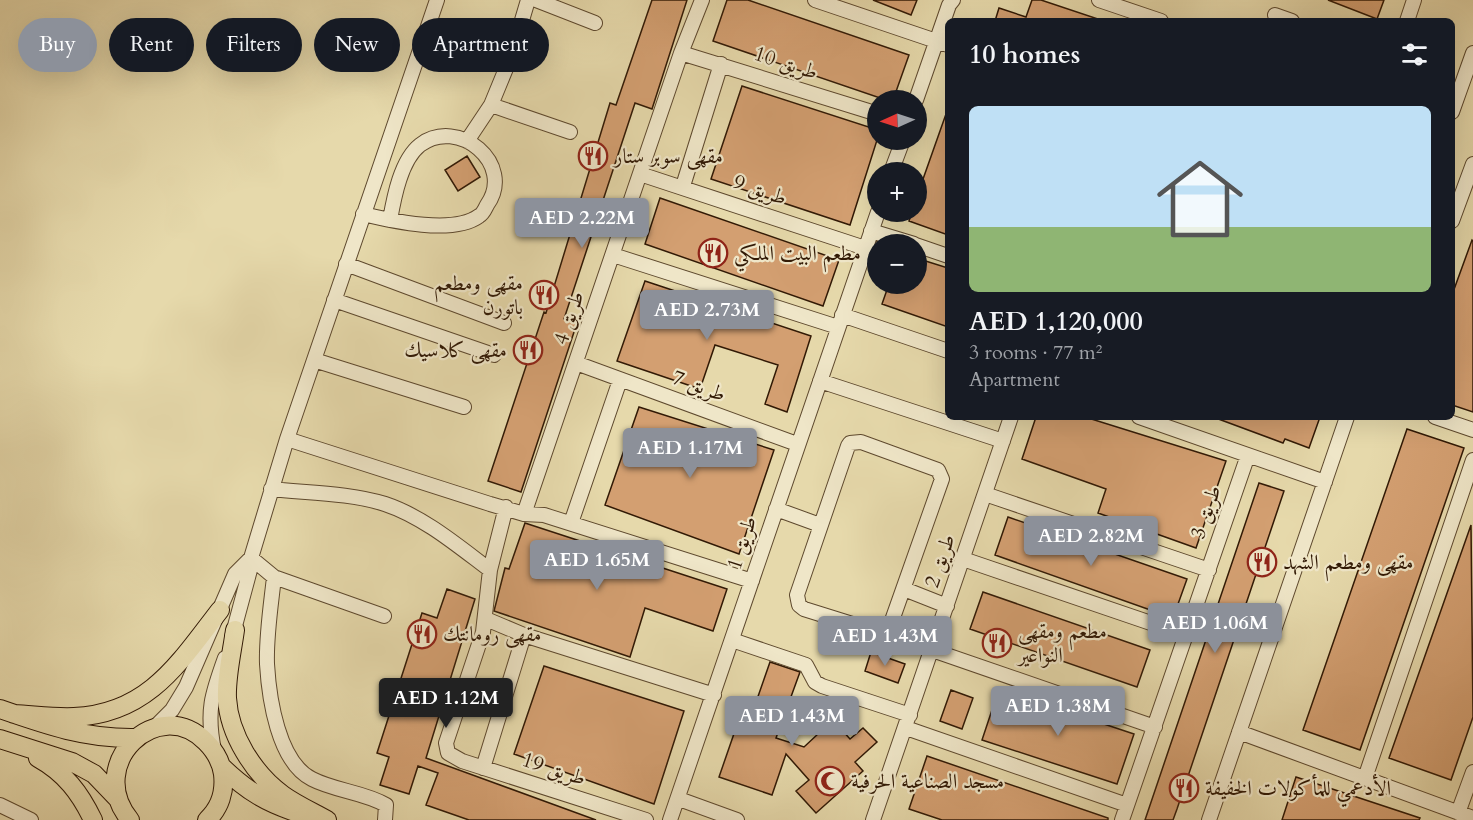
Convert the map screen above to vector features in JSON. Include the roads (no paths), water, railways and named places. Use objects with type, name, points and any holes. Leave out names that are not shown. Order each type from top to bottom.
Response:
[{"type":"main road","points":[[7,711],[74,717],[103,713],[131,702],[156,687],[164,679],[220,610]]},
{"type":"main road","points":[[235,630],[227,698],[230,717],[242,749],[283,795],[327,820]]},
{"type":"main road","points":[[7,711],[69,732],[107,739],[136,738]]},
{"type":"main road","points":[[123,812],[114,781],[117,765],[124,750],[136,738],[153,729],[170,727],[186,729],[202,737],[214,750],[222,767],[224,784],[220,800],[207,820]]},
{"type":"main road","points":[[4,740],[72,762],[94,774],[123,812]]},
{"type":"main road","points":[[4,740],[55,768],[73,785],[93,820]]},
{"type":"main road","points":[[222,767],[243,788],[270,804],[318,820]]},
{"type":"street","points":[[214,750],[208,725],[213,693],[235,630],[251,558],[271,489],[437,0]]},
{"type":"street","points":[[467,141],[491,105],[512,54],[528,0]]},
{"type":"street","points":[[536,0],[595,23]]},
{"type":"street","name":"طريق 4","points":[[525,514],[681,53],[702,0]]},
{"type":"street","points":[[815,0],[942,43]]},
{"type":"street","points":[[1099,0],[1152,18]]},
{"type":"street","points":[[1408,18],[1414,0]]},
{"type":"street","points":[[947,18],[950,2]]},
{"type":"street","points":[[1275,15],[1284,18]]},
{"type":"street","points":[[921,90],[942,43],[945,28]]},
{"type":"street","name":"طريق 10","points":[[681,53],[867,111]]},
{"type":"street","points":[[1455,104],[1473,53]]},
{"type":"street","points":[[683,186],[720,64]]},
{"type":"street","points":[[491,105],[570,132]]},
{"type":"street","points":[[363,214],[390,220],[428,225],[469,221],[480,216],[494,196],[495,171],[484,153],[467,141],[451,136],[436,137],[419,146],[404,168],[395,192],[390,220]]},
{"type":"street","points":[[1455,212],[1473,164]]},
{"type":"street","name":"طريق 9","points":[[640,174],[683,186],[865,248]]},
{"type":"street","name":"طريق 1","points":[[670,820],[874,222]]},
{"type":"street","points":[[871,231],[880,234]]},
{"type":"street","points":[[927,249],[945,255]]},
{"type":"street","points":[[613,255],[945,350]]},
{"type":"street","points":[[346,264],[504,322]]},
{"type":"street","points":[[334,300],[494,355]]},
{"type":"street","points":[[314,360],[464,407]]},
{"type":"street","name":"طريق 7","points":[[576,363],[797,444]]},
{"type":"street","points":[[571,523],[620,380]]},
{"type":"street","points":[[820,381],[1003,441]]},
{"type":"street","name":"طريق 2","points":[[879,819],[908,721],[1010,420]]},
{"type":"street","points":[[1148,420],[1325,482]]},
{"type":"street","points":[[1209,820],[1346,420]]},
{"type":"street","points":[[1444,420],[1473,430]]},
{"type":"street","points":[[287,439],[490,504],[525,514],[544,515],[752,581]]},
{"type":"street","points":[[861,442],[938,470],[941,474],[941,485],[904,589],[889,629],[884,634],[804,609],[799,605],[797,589],[850,443],[861,442]]},
{"type":"street","name":"طريق 3","points":[[1122,820],[1248,455]]},
{"type":"street","points":[[1365,778],[1473,460]]},
{"type":"street","points":[[271,489],[355,498],[385,504],[413,516],[490,570]]},
{"type":"street","points":[[985,494],[1209,570]]},
{"type":"street","name":"طريق 19","points":[[506,507],[490,570],[486,618],[478,651],[446,743],[448,753],[462,761],[646,820]]},
{"type":"street","points":[[776,509],[820,525]]},
{"type":"street","points":[[251,558],[274,577],[384,616]]},
{"type":"street","points":[[153,729],[172,711],[186,687],[235,574],[251,558]]},
{"type":"street","points":[[963,559],[1186,636]]},
{"type":"street","points":[[274,577],[267,663],[273,713],[288,754],[312,779],[386,806],[385,820]]},
{"type":"street","points":[[904,589],[947,606]]},
{"type":"street","points":[[486,618],[524,635],[714,695]]},
{"type":"street","points":[[483,768],[524,635]]},
{"type":"street","points":[[732,640],[806,665],[815,682],[822,686],[1128,805]]},
{"type":"street","points":[[932,650],[1155,727]]},
{"type":"street","points":[[1239,732],[1473,818]]},
{"type":"street","points":[[1458,813],[1473,772]]},
{"type":"street","points":[[678,799],[737,820]]},
{"type":"street","points":[[6,811],[31,820]]},
{"type":"place","name":"مقهى سوبر ستار","points":[[593,156]]},
{"type":"place","name":"مطعم البيت الملكي","points":[[713,253]]},
{"type":"place","name":"مقهى ومطعم باتورن","points":[[544,295]]},
{"type":"place","name":"مقهى كلاسيك","points":[[528,350]]},
{"type":"place","name":"مقهى ومطعم الشهد","points":[[1262,562]]},
{"type":"place","name":"مقهى رومانتك","points":[[422,634]]},
{"type":"place","name":"مطعم ومقهى النواعير","points":[[997,643]]},
{"type":"place","name":"مسجد الصناعية الحرفية","points":[[830,781]]},
{"type":"place","name":"الأدعمي للمأكولات الخفيفة","points":[[1184,788]]}]
